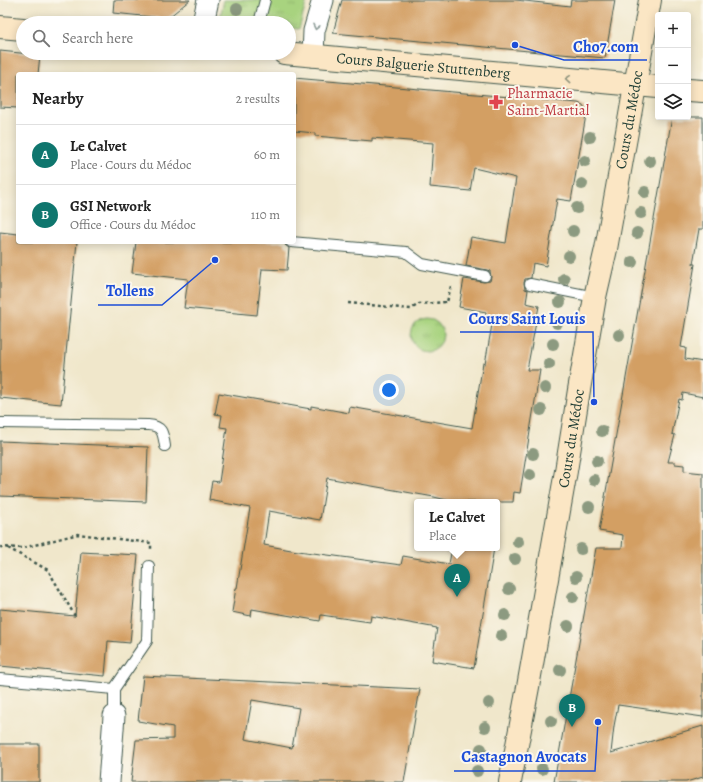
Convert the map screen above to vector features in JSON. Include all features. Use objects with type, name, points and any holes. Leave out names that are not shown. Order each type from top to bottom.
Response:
[{"type":"main road","name":"Cours du Médoc","points":[[510,782],[650,0]]},
{"type":"main road","points":[[0,28],[16,29]]},
{"type":"main road","name":"Cours Balguerie Stuttenberg","points":[[296,54],[655,87]]},
{"type":"main road","points":[[691,90],[703,91]]},
{"type":"street","points":[[205,16],[208,0]]},
{"type":"street","points":[[313,56],[314,31],[323,0]]},
{"type":"street","points":[[109,782],[114,716]]},
{"type":"lane","points":[[261,16],[265,0]]},
{"type":"lane","points":[[296,242],[406,252],[422,264],[485,276]]},
{"type":"lane","points":[[530,284],[596,297]]},
{"type":"lane","points":[[0,422],[155,426],[161,430],[164,437],[165,446]]},
{"type":"lane","points":[[114,716],[114,689],[147,641],[149,566]]},
{"type":"lane","points":[[0,679],[114,689]]},
{"type":"path","points":[[348,303],[410,309],[419,304],[447,302],[454,270]]},
{"type":"path","points":[[0,547],[23,548],[78,534],[151,543],[149,566]]},
{"type":"path","points":[[8,548],[48,570],[74,616]]},
{"type":"green space","points":[[224,0],[307,0],[299,29],[296,29],[296,16],[220,16]]},
{"type":"green space","points":[[424,319],[430,319],[440,326],[443,335],[442,341],[436,348],[430,351],[424,351],[414,344],[411,338],[411,332],[418,322]]},
{"type":"building","points":[[114,0],[190,0],[170,16],[142,16],[113,13]]},
{"type":"building","points":[[342,0],[516,0],[570,6],[571,0],[615,0],[605,58],[333,33]]},
{"type":"building","points":[[0,51],[16,53],[16,60],[39,60],[38,72],[16,72],[16,108],[0,107]]},
{"type":"building","points":[[296,78],[578,103],[583,105],[586,110],[571,201],[557,199],[546,266],[533,263],[531,278],[525,279],[524,283],[525,289],[528,290],[526,303],[539,306],[527,370],[540,370],[520,493],[514,492],[513,502],[500,502],[500,499],[442,499],[327,478],[320,520],[269,511],[264,545],[291,550],[401,565],[403,556],[449,564],[451,551],[494,551],[474,668],[432,661],[437,628],[371,616],[370,622],[321,615],[320,621],[252,609],[251,616],[232,612],[250,508],[209,500],[212,481],[219,482],[227,428],[220,427],[222,415],[215,414],[219,393],[311,409],[311,406],[349,413],[350,407],[472,428],[483,363],[485,364],[493,319],[485,318],[486,312],[459,307],[464,279],[484,282],[490,281],[490,271],[466,266],[471,237],[506,243],[516,178],[474,168],[470,191],[430,187],[433,143],[372,138],[372,141],[315,136],[315,133],[296,131]]},
{"type":"building","points":[[691,117],[703,117],[703,229],[699,229],[693,264],[695,264],[681,347],[686,348],[685,359],[703,362],[703,397],[683,393],[682,400],[679,399],[672,434],[675,435],[668,462],[675,462],[675,464],[684,465],[684,471],[703,473],[703,717],[618,705],[611,753],[703,726],[703,777],[686,782],[554,782],[596,548],[622,548],[623,535],[599,531],[671,120],[691,120]]},
{"type":"building","points":[[0,232],[16,234],[16,244],[77,244],[61,404],[0,398]]},
{"type":"building","points":[[136,244],[285,244],[289,248],[287,270],[262,269],[257,315],[184,308],[188,279],[132,273]]},
{"type":"building","points":[[0,441],[148,447],[146,502],[0,496]]},
{"type":"building","points":[[81,552],[138,555],[130,643],[108,641],[105,676],[0,666],[0,609],[75,616]]},
{"type":"building","points":[[143,676],[420,689],[404,782],[131,782],[136,740],[173,739],[173,727],[138,721]],"holes":[[[252,700],[299,708],[292,748],[245,739]]]},
{"type":"building","points":[[0,744],[39,744],[39,782],[0,782]]},
{"type":"place","name":"Cho7.com","points":[[515,45]]},
{"type":"place","name":"Pharmacie Saint-Martial","points":[[496,102]]},
{"type":"place","name":"Tollens","points":[[215,260]]},
{"type":"place","name":"Cours Saint Louis","points":[[594,402]]},
{"type":"place","name":"Le Calvet","points":[[457,597]]},
{"type":"place","name":"Castagnon Avocats","points":[[598,722]]},
{"type":"place","name":"GSI Network","points":[[572,727]]}]
